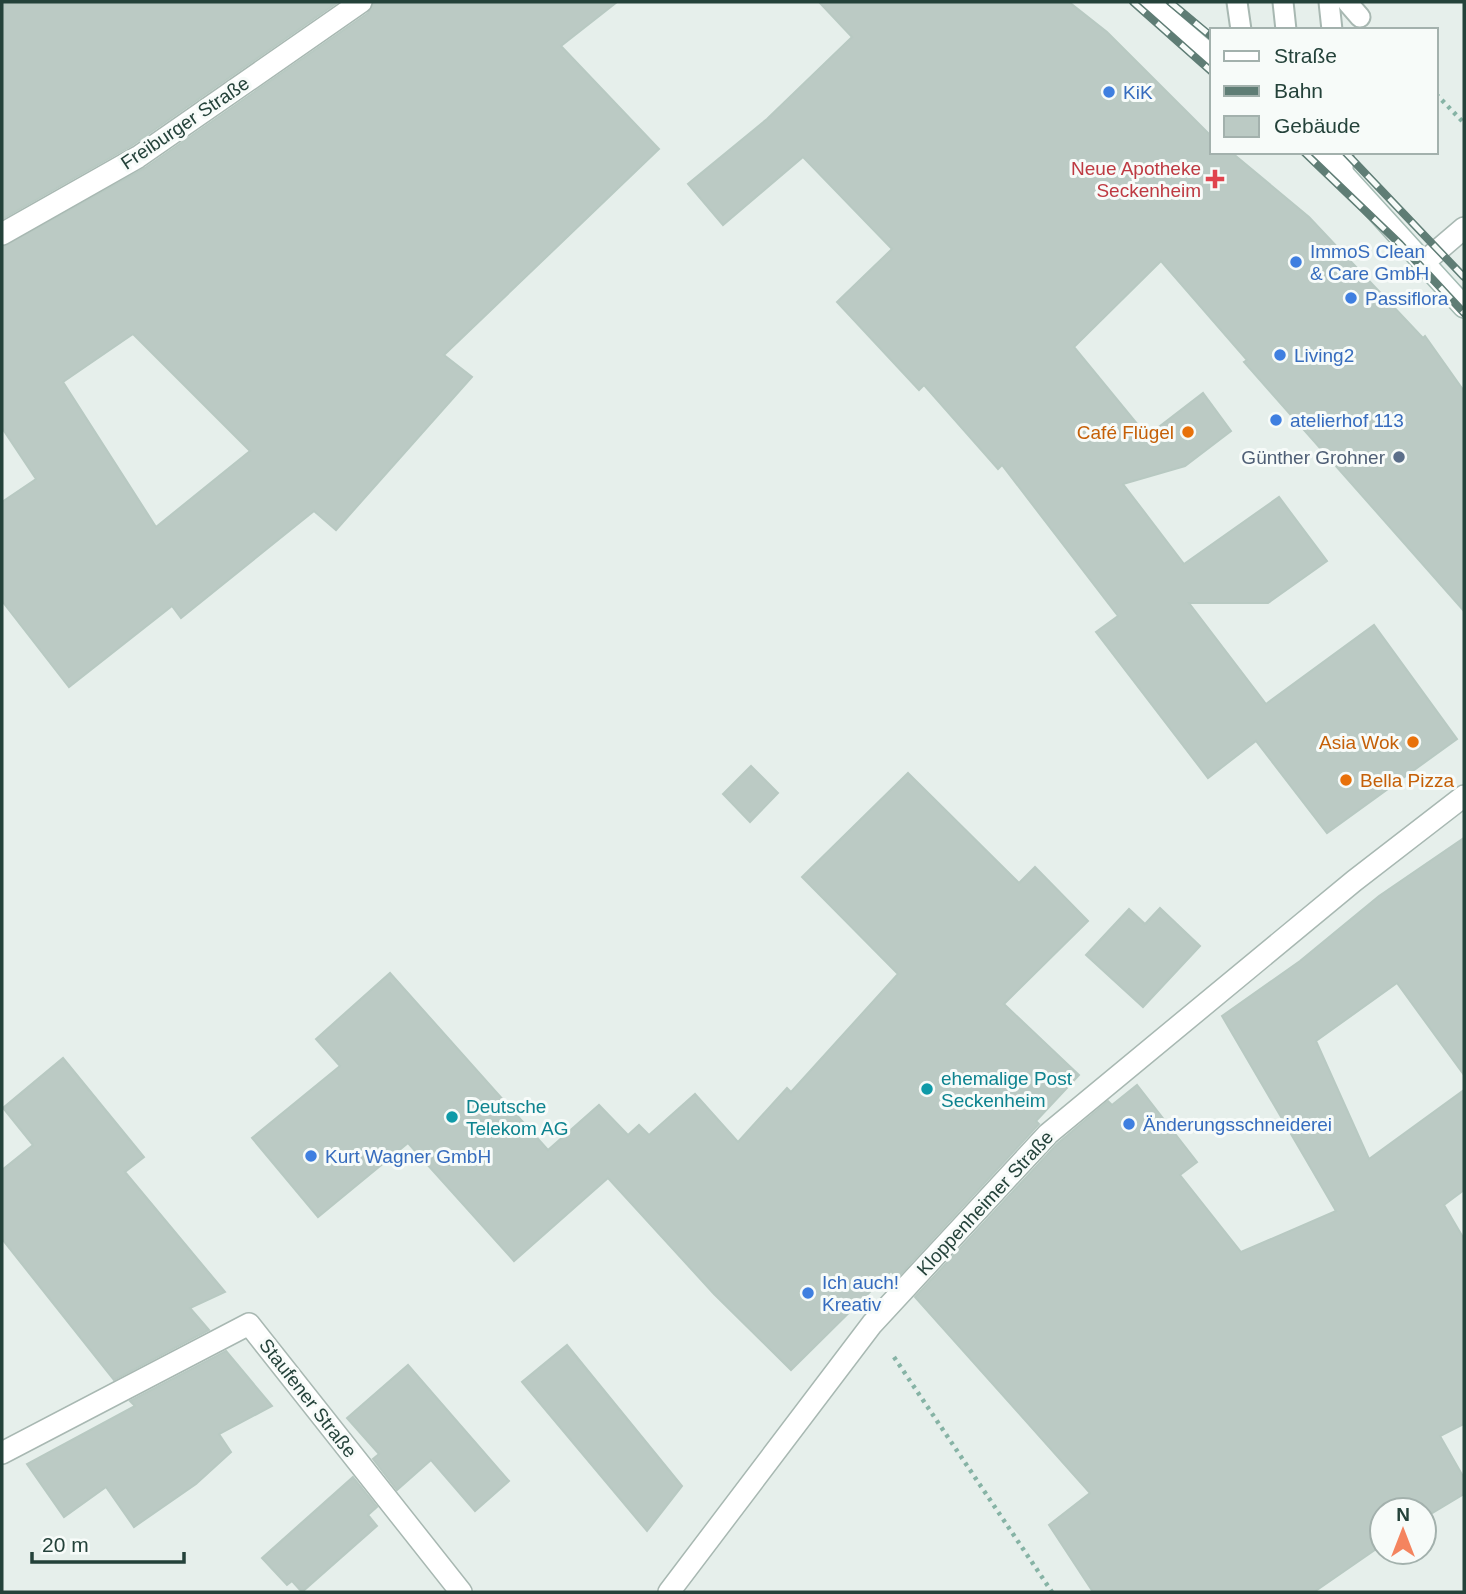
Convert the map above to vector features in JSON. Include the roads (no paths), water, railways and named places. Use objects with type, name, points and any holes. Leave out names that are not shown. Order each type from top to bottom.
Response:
[{"type":"street","name":"Freiburger Straße","points":[[2,234],[138,157],[361,2]]},
{"type":"street","points":[[1148,2],[1210,55]]},
{"type":"street","points":[[1320,154],[1343,174],[1464,307]]},
{"type":"street","points":[[1423,263],[1464,228]]},
{"type":"street","name":"Kloppenheimer Straße","points":[[668,1592],[872,1324],[1048,1134],[1354,881],[1464,796]]},
{"type":"street","name":"Staufener Straße","points":[[2,1453],[249,1324],[461,1592]]},
{"type":"lane","points":[[1237,2],[1241,28]]},
{"type":"lane","points":[[1283,2],[1286,28]]},
{"type":"lane","points":[[1329,2],[1332,28]]},
{"type":"lane","points":[[1343,154],[1343,174]]},
{"type":"railway","points":[[1133,2],[1210,70]]},
{"type":"railway","points":[[1170,2],[1210,35]]},
{"type":"railway","points":[[1306,154],[1400,244],[1464,313]]},
{"type":"railway","points":[[1347,154],[1464,277]]},
{"type":"place","name":"KiK","points":[[1109,92]]},
{"type":"place","name":"Neue Apotheke Seckenheim","points":[[1215,179]]},
{"type":"place","name":"ImmoS Clean & Care GmbH","points":[[1296,262]]},
{"type":"place","name":"Passiflora","points":[[1351,298]]},
{"type":"place","name":"Living2","points":[[1280,355]]},
{"type":"place","name":"atelierhof 113","points":[[1276,420]]},
{"type":"place","name":"Café Flügel","points":[[1188,432]]},
{"type":"place","name":"Günther Grohner","points":[[1399,457]]},
{"type":"place","name":"Asia Wok","points":[[1413,742]]},
{"type":"place","name":"Bella Pizza","points":[[1346,780]]},
{"type":"place","name":"ehemalige Post Seckenheim","points":[[927,1089]]},
{"type":"place","name":"Deutsche Telekom AG","points":[[452,1117]]},
{"type":"place","name":"Änderungsschneiderei","points":[[1129,1124]]},
{"type":"place","name":"Kurt Wagner GmbH","points":[[311,1156]]},
{"type":"place","name":"Ich auch! Kreativ","points":[[808,1293]]}]
